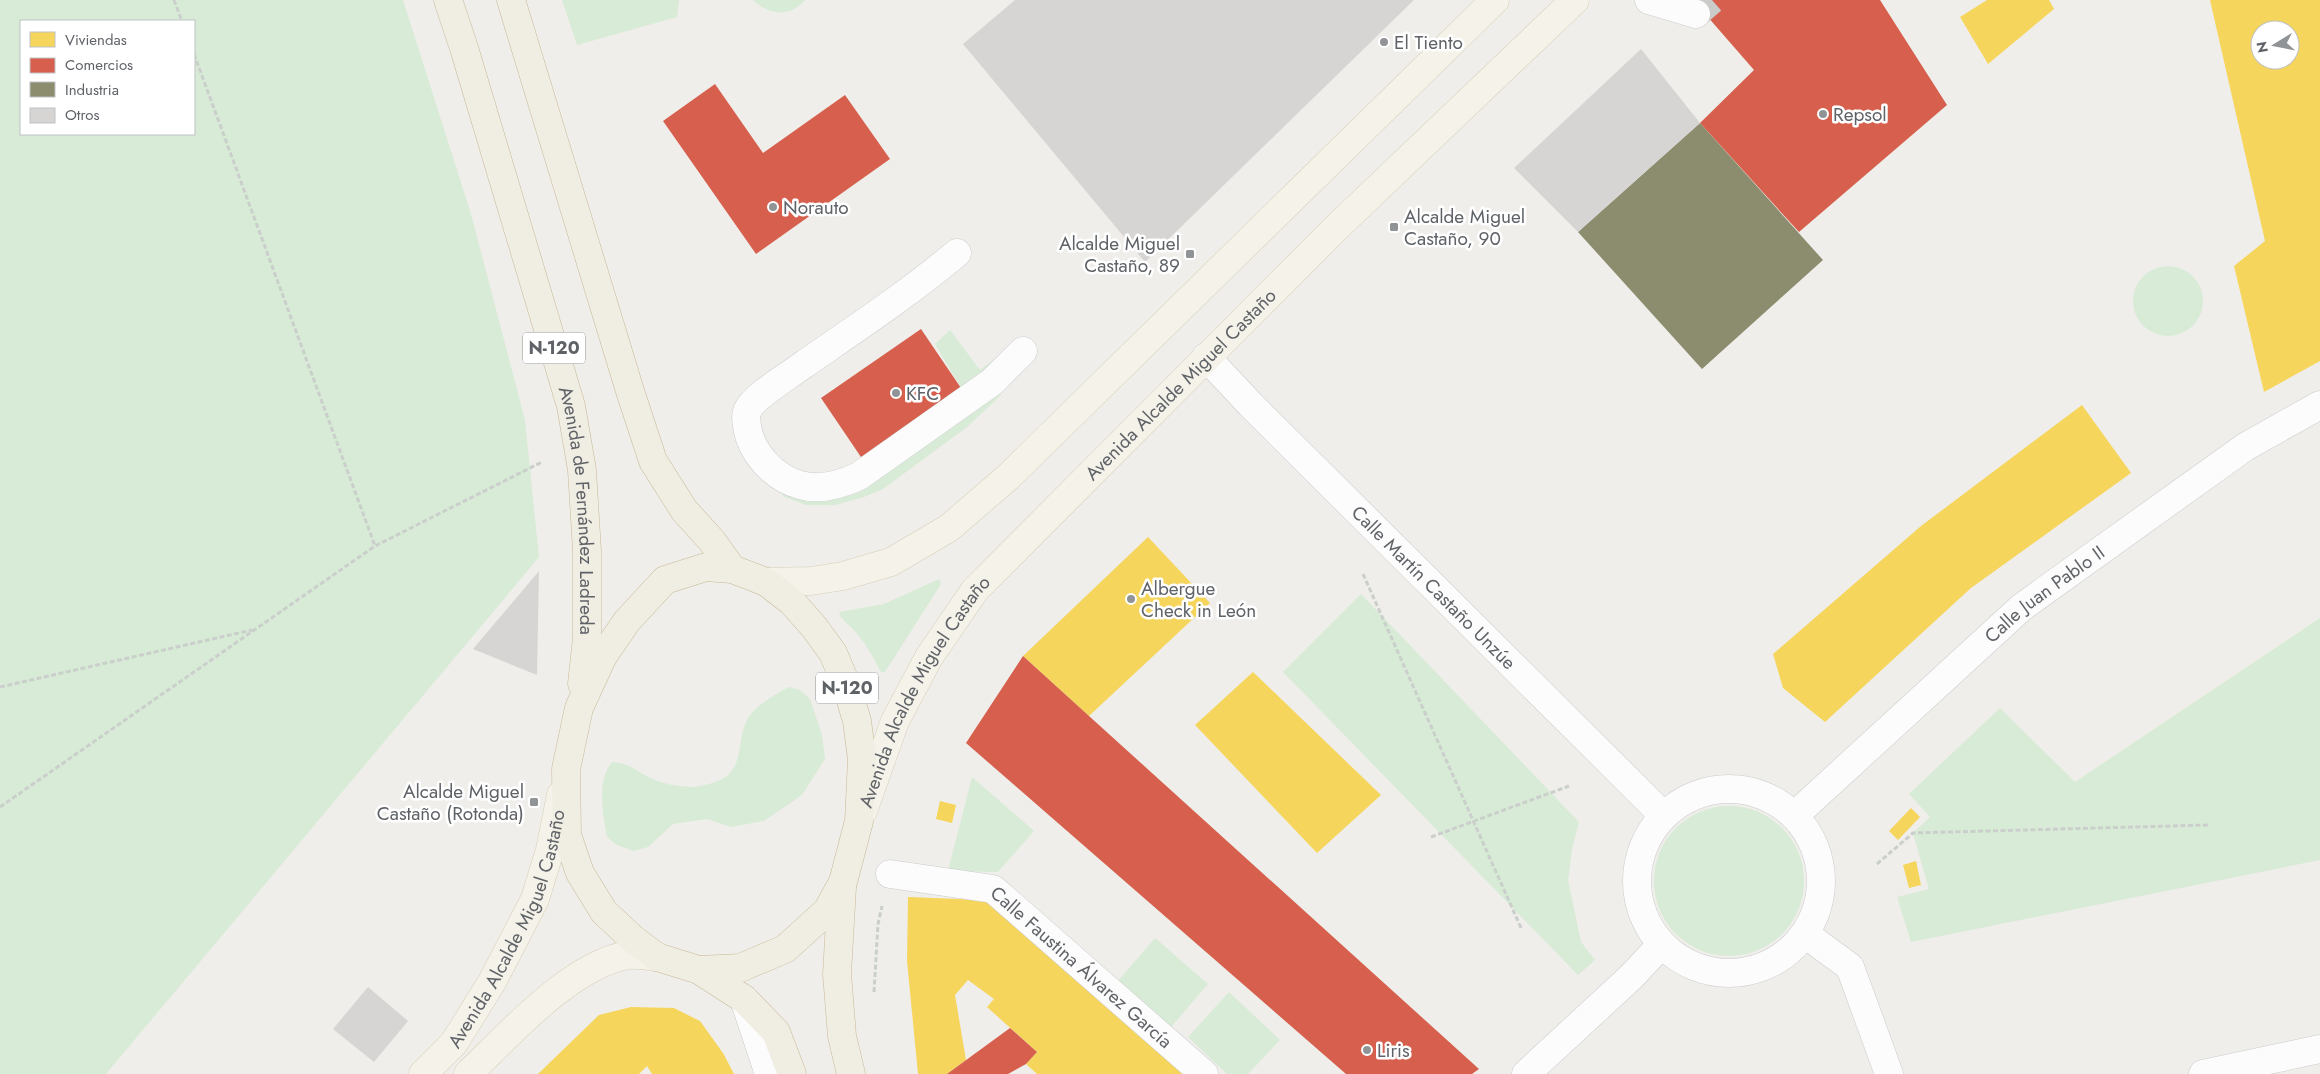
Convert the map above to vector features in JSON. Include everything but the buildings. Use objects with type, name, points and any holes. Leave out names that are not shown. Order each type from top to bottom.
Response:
[{"type":"highway","name":"Avenida de Fernández Ladreda","points":[[448,0],[571,406],[582,470],[587,551],[587,638],[579,708]]},
{"type":"highway","name":"N-120","points":[[510,0],[653,461],[684,510],[712,541],[732,569]]},
{"type":"highway","name":"N-120","points":[[706,567],[732,569],[766,582],[792,602],[833,653],[846,684],[857,721],[862,759],[859,822],[842,882],[827,911],[785,948],[740,968],[699,970],[658,956],[633,939],[604,912],[580,872],[567,835],[566,769],[579,708],[603,656],[627,621],[666,580],[706,567]]},
{"type":"highway","name":"N-120","points":[[842,882],[837,974],[842,1036],[851,1074]]},
{"type":"highway","points":[[699,970],[744,999],[776,1032],[792,1074]]},
{"type":"main road","points":[[766,582],[811,581],[843,576],[891,562],[948,528],[1007,478],[1495,0]]},
{"type":"main road","name":"Avenida Alcalde Miguel Castaño","points":[[859,822],[895,721],[929,657],[975,590],[1338,226],[1575,0]]},
{"type":"main road","name":"Avenida Alcalde Miguel Castaño","points":[[424,1074],[454,1043],[492,982],[535,899],[550,850],[566,769]]},
{"type":"main road","name":"Avenida Alcalde Miguel Castaño","points":[[468,1074],[532,1013],[568,983],[603,964],[627,955],[658,956]]},
{"type":"street","points":[[1649,0],[1696,14]]},
{"type":"street","points":[[957,253],[929,276],[780,382],[749,407],[746,417],[751,443],[760,457],[784,478],[800,485],[814,487],[845,483],[859,476],[992,382],[1023,351]]},
{"type":"street","name":"Calle Martín Castaño Unzúe","points":[[1206,357],[1251,405],[1663,815]]},
{"type":"street","name":"Calle Juan Pablo II","points":[[1794,816],[2022,607],[2245,448],[2320,405]]},
{"type":"street","points":[[1728,788],[1753,792],[1775,801],[1794,816],[1810,836],[1819,861],[1821,886],[1816,911],[1805,934],[1786,954],[1763,968],[1736,974],[1709,972],[1692,966],[1683,962],[1662,945],[1647,926],[1639,904],[1636,880],[1639,856],[1648,834],[1663,815],[1682,801],[1705,791],[1728,788]]},
{"type":"street","name":"Calle Faustina Álvarez García","points":[[890,874],[993,889],[1204,1074]]},
{"type":"street","points":[[1805,934],[1850,968],[1889,1074]]},
{"type":"street","points":[[1526,1074],[1632,976],[1662,945]]},
{"type":"street","points":[[744,999],[769,1074]]},
{"type":"street","points":[[2203,1074],[2320,1049]]},
{"type":"path","points":[[174,0],[182,20]]},
{"type":"path","points":[[195,57],[376,546]]},
{"type":"path","points":[[0,807],[376,546],[542,462]]},
{"type":"path","points":[[1363,574],[1522,930]]},
{"type":"path","points":[[0,687],[255,630]]},
{"type":"path","points":[[1431,837],[1569,786]]},
{"type":"path","points":[[1877,864],[1913,833],[2208,825]]},
{"type":"path","points":[[874,993],[878,924],[890,874]]},
{"type":"green space","points":[[0,0],[403,0],[471,214],[525,420],[539,557],[106,1074],[0,1074]]},
{"type":"green space","points":[[562,0],[679,0],[677,17],[577,45]]},
{"type":"green space","points":[[753,0],[805,0],[793,10],[779,12],[765,9]]},
{"type":"green space","points":[[2168,266],[2181,269],[2193,276],[2200,288],[2203,301],[2200,314],[2193,326],[2181,333],[2168,336],[2155,333],[2143,326],[2136,314],[2133,301],[2136,288],[2143,276],[2155,269]]},
{"type":"green space","points":[[950,330],[980,370],[1001,354],[1002,360],[963,391],[935,344]]},
{"type":"green space","points":[[999,391],[1001,395],[967,427],[883,489],[864,497],[835,505],[806,505],[782,496],[785,491],[813,500],[831,500],[860,492]]},
{"type":"green space","points":[[939,579],[941,584],[885,672],[881,672],[865,644],[839,612],[884,604]]},
{"type":"green space","points":[[1361,594],[1579,822],[1572,849],[1568,880],[1581,942],[1595,960],[1578,975],[1283,672]]},
{"type":"green space","points":[[2320,618],[2320,860],[1911,942],[1897,897],[1929,889],[1913,833],[1930,817],[1909,794],[2000,708],[2075,782]]},
{"type":"green space","points":[[789,687],[800,690],[810,699],[822,735],[825,759],[802,795],[764,821],[731,827],[707,819],[673,824],[648,847],[634,851],[617,845],[607,837],[602,788],[607,770],[612,762],[629,766],[655,780],[675,785],[696,787],[721,779],[730,773],[735,766],[743,730],[750,715],[766,701]]},
{"type":"green space","points":[[972,777],[1034,831],[998,872],[948,871]]},
{"type":"green space","points":[[1729,806],[1744,807],[1758,811],[1771,818],[1782,828],[1792,839],[1799,852],[1803,866],[1803,896],[1799,910],[1792,923],[1782,934],[1771,944],[1758,951],[1744,955],[1729,956],[1714,955],[1700,951],[1687,944],[1676,934],[1666,923],[1659,910],[1655,896],[1654,881],[1655,866],[1659,852],[1666,839],[1676,828],[1687,818],[1700,811],[1714,807]]},
{"type":"green space","points":[[1155,938],[1208,984],[1171,1027],[1118,981]]},
{"type":"green space","points":[[1229,992],[1280,1040],[1248,1074],[1227,1074],[1188,1037]]},
{"type":"tunnel","points":[[1696,14],[1712,0]]},
{"type":"place","name":"El Tiento","points":[[1384,42]]},
{"type":"place","name":"Repsol","points":[[1823,114]]},
{"type":"place","name":"Norauto","points":[[773,207]]},
{"type":"place","name":"Alcalde Miguel Castaño, 90","points":[[1394,227]]},
{"type":"place","name":"Alcalde Miguel Castaño, 89","points":[[1190,254]]},
{"type":"place","name":"KFC","points":[[896,393]]},
{"type":"place","name":"Albergue Check in León","points":[[1131,599]]},
{"type":"place","name":"Alcalde Miguel Castaño (Rotonda)","points":[[534,802]]},
{"type":"place","name":"Liris","points":[[1367,1050]]}]
